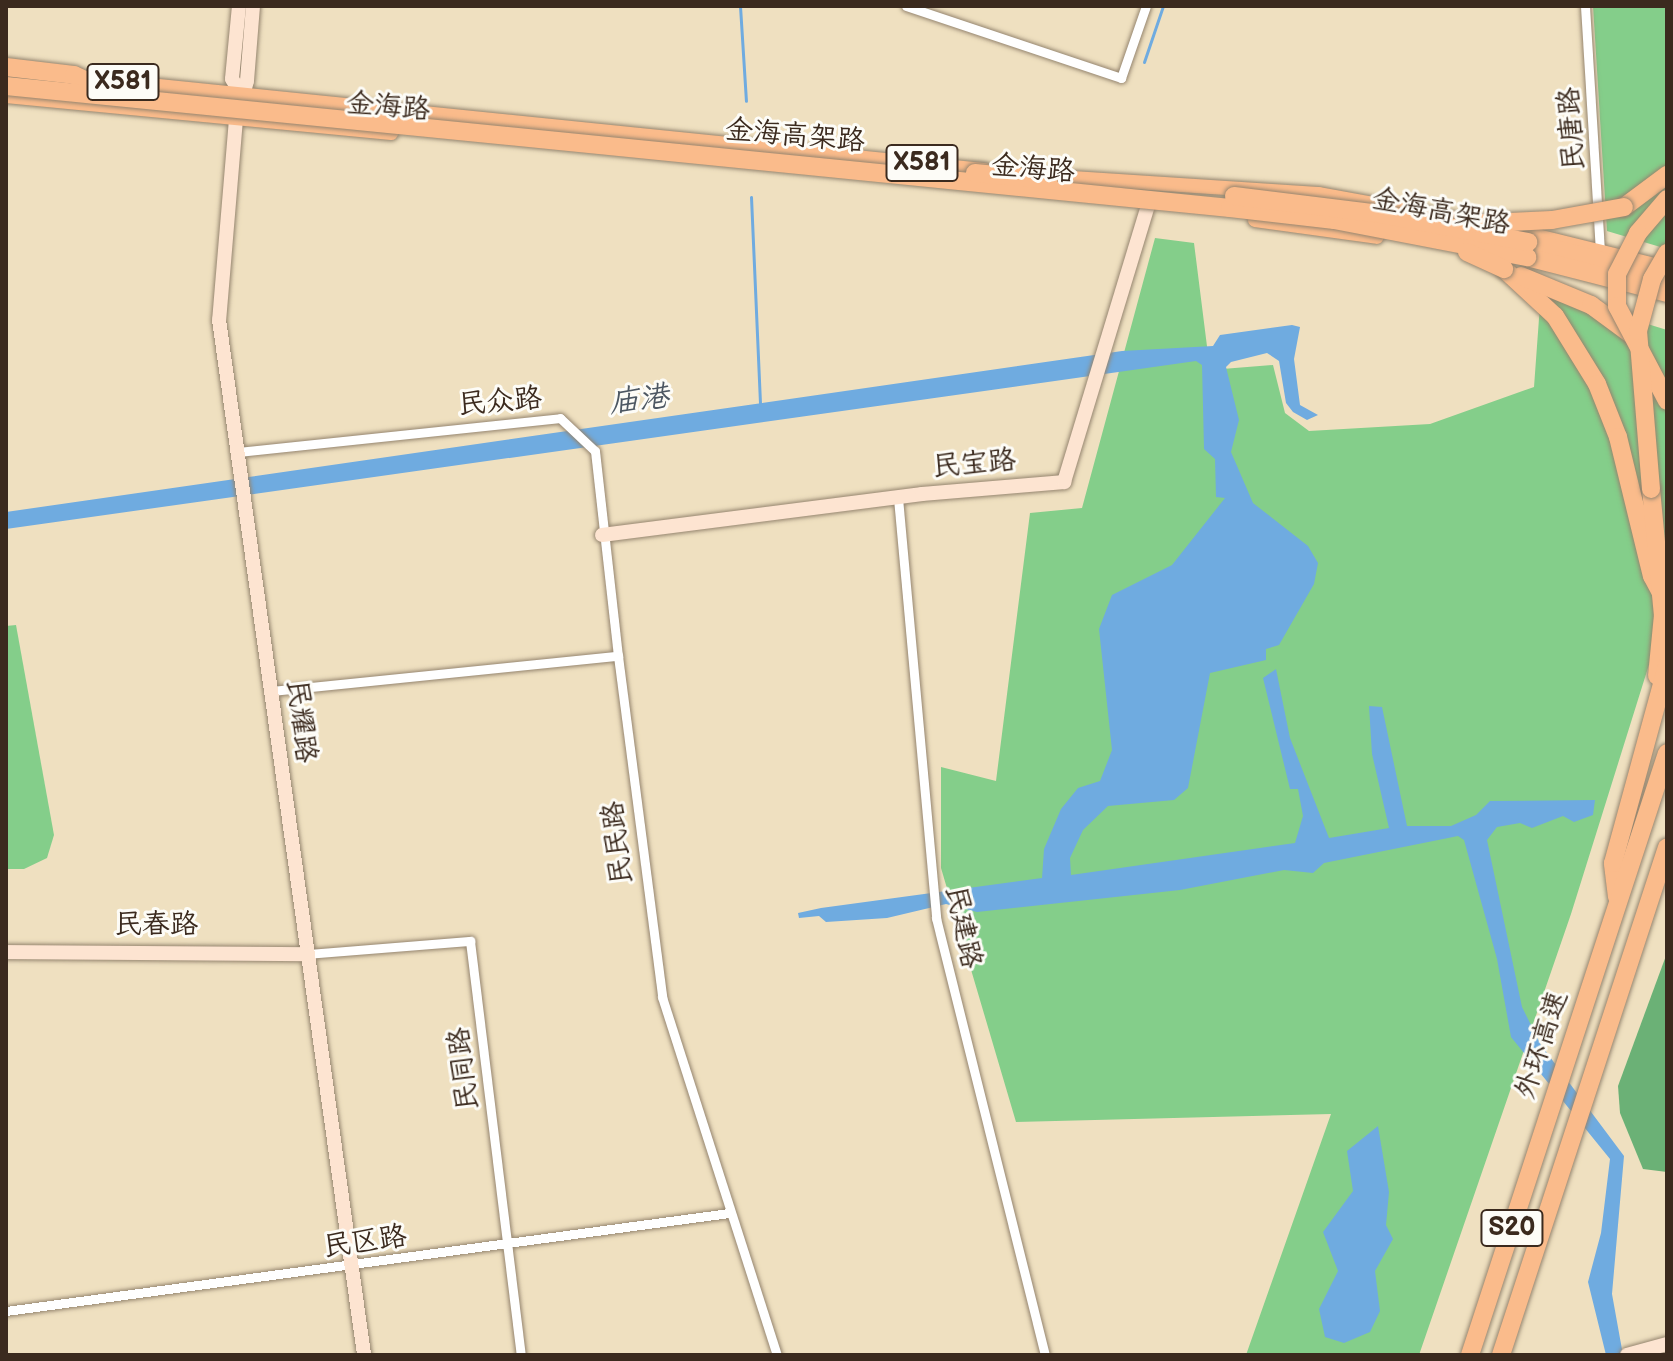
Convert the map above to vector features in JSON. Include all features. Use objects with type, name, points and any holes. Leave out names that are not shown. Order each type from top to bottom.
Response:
[{"type":"highway","points":[[6,70],[74,75],[106,90]]},
{"type":"highway","name":"金海高架路","points":[[6,80],[1380,214],[1528,242],[1667,278]]},
{"type":"highway","name":"金海高架路","points":[[6,86],[1230,208],[1440,239],[1667,296]]},
{"type":"highway","points":[[1624,207],[1667,175]]},
{"type":"highway","points":[[1380,214],[1463,224],[1552,220],[1667,197]]},
{"type":"highway","points":[[1667,197],[1638,233],[1617,274],[1617,306],[1630,339],[1667,401]]},
{"type":"highway","points":[[1440,239],[1504,269],[1564,291],[1614,320],[1667,383]]},
{"type":"highway","points":[[1656,699],[1662,595],[1642,494],[1638,331],[1652,279],[1667,253]]},
{"type":"highway","points":[[1504,269],[1533,291],[1575,342],[1642,494]]},
{"type":"highway","points":[[1618,904],[1613,863],[1667,665]]},
{"type":"highway","name":"外环高速","points":[[1470,1355],[1667,753]]},
{"type":"highway","name":"外环高速","points":[[1501,1355],[1667,847]]},
{"type":"highway","points":[[1651,895],[1667,879]]},
{"type":"main road","name":"金海路","points":[[6,70],[1083,181],[1318,194],[1600,249],[1667,268]]},
{"type":"main road","name":"金海路","points":[[6,96],[1148,205],[1390,239],[1667,296]]},
{"type":"street","points":[[239,6],[232,79],[240,92],[247,81],[253,6]]},
{"type":"street","points":[[906,6],[1121,78],[1146,6]]},
{"type":"street","name":"民唐路","points":[[1585,6],[1600,249]]},
{"type":"street","name":"民耀路","points":[[240,92],[219,320],[364,1355]]},
{"type":"street","name":"民宝路","points":[[602,535],[898,498],[1064,482],[1092,381],[1148,205]]},
{"type":"street","name":"民众路","points":[[238,452],[560,418],[595,451],[602,535],[618,656]]},
{"type":"street","name":"民建路","points":[[898,498],[936,918],[1045,1355]]},
{"type":"street","points":[[271,691],[618,656]]},
{"type":"street","name":"民民路","points":[[618,656],[662,997],[777,1355]]},
{"type":"street","name":"民同路","points":[[307,954],[470,941],[521,1355]]},
{"type":"street","name":"民春路","points":[[6,952],[307,954]]},
{"type":"street","name":"民区路","points":[[6,1311],[729,1213]]},
{"type":"street","points":[[1627,1355],[1667,1344]]},
{"type":"green space","points":[[1593,6],[1667,6],[1667,249],[1607,231]]},
{"type":"green space","points":[[1155,238],[1194,243],[1210,370],[1273,365],[1285,413],[1309,431],[1430,424],[1534,387],[1541,291],[1667,330],[1667,607],[1571,914],[1419,1355],[1246,1355],[1331,1114],[1016,1122],[941,868],[941,767],[996,781],[1030,513],[1082,508]]},
{"type":"green space","points":[[16,625],[54,835],[47,858],[24,869],[6,869],[6,626]]},
{"type":"green space","points":[[1667,953],[1667,1172],[1643,1169],[1620,1113],[1618,1086]]},
{"type":"water","points":[[1292,325],[1300,327],[1294,359],[1300,405],[1318,415],[1307,420],[1293,412],[1286,403],[1279,361],[1267,353],[1231,362],[1226,367],[1239,420],[1231,452],[1253,503],[1308,546],[1318,563],[1314,584],[1279,645],[1266,649],[1266,660],[1210,673],[1188,788],[1174,800],[1108,806],[1083,830],[1070,858],[1071,875],[1295,843],[1303,816],[1298,789],[1290,789],[1263,678],[1276,669],[1290,738],[1329,838],[1389,828],[1372,754],[1369,706],[1382,707],[1407,826],[1451,826],[1476,815],[1490,801],[1595,800],[1593,815],[1574,822],[1563,816],[1532,828],[1520,823],[1497,827],[1487,840],[1522,1007],[1541,1045],[1624,1156],[1612,1294],[1623,1355],[1606,1355],[1588,1282],[1601,1233],[1610,1159],[1511,1037],[1497,959],[1464,840],[1458,836],[1324,863],[1313,873],[1284,870],[1180,890],[977,912],[946,904],[887,918],[826,922],[819,916],[799,918],[798,913],[821,908],[1042,878],[1044,849],[1061,809],[1078,788],[1100,781],[1112,750],[1099,629],[1112,595],[1172,565],[1225,498],[1216,497],[1215,459],[1204,449],[1202,365],[1196,361],[6,529],[6,512],[1122,351],[1213,346],[1220,335]]},
{"type":"water","points":[[1378,1126],[1389,1192],[1386,1225],[1393,1239],[1375,1271],[1380,1311],[1370,1332],[1344,1343],[1325,1337],[1319,1309],[1338,1271],[1323,1232],[1353,1191],[1347,1151]]},
{"type":"waterway","points":[[740,6],[746,101]]},
{"type":"waterway","points":[[1144,62],[1163,6]]},
{"type":"waterway","points":[[751,197],[760,405]]},
{"type":"water label","name":"庙港","points":[[639,400]]}]
